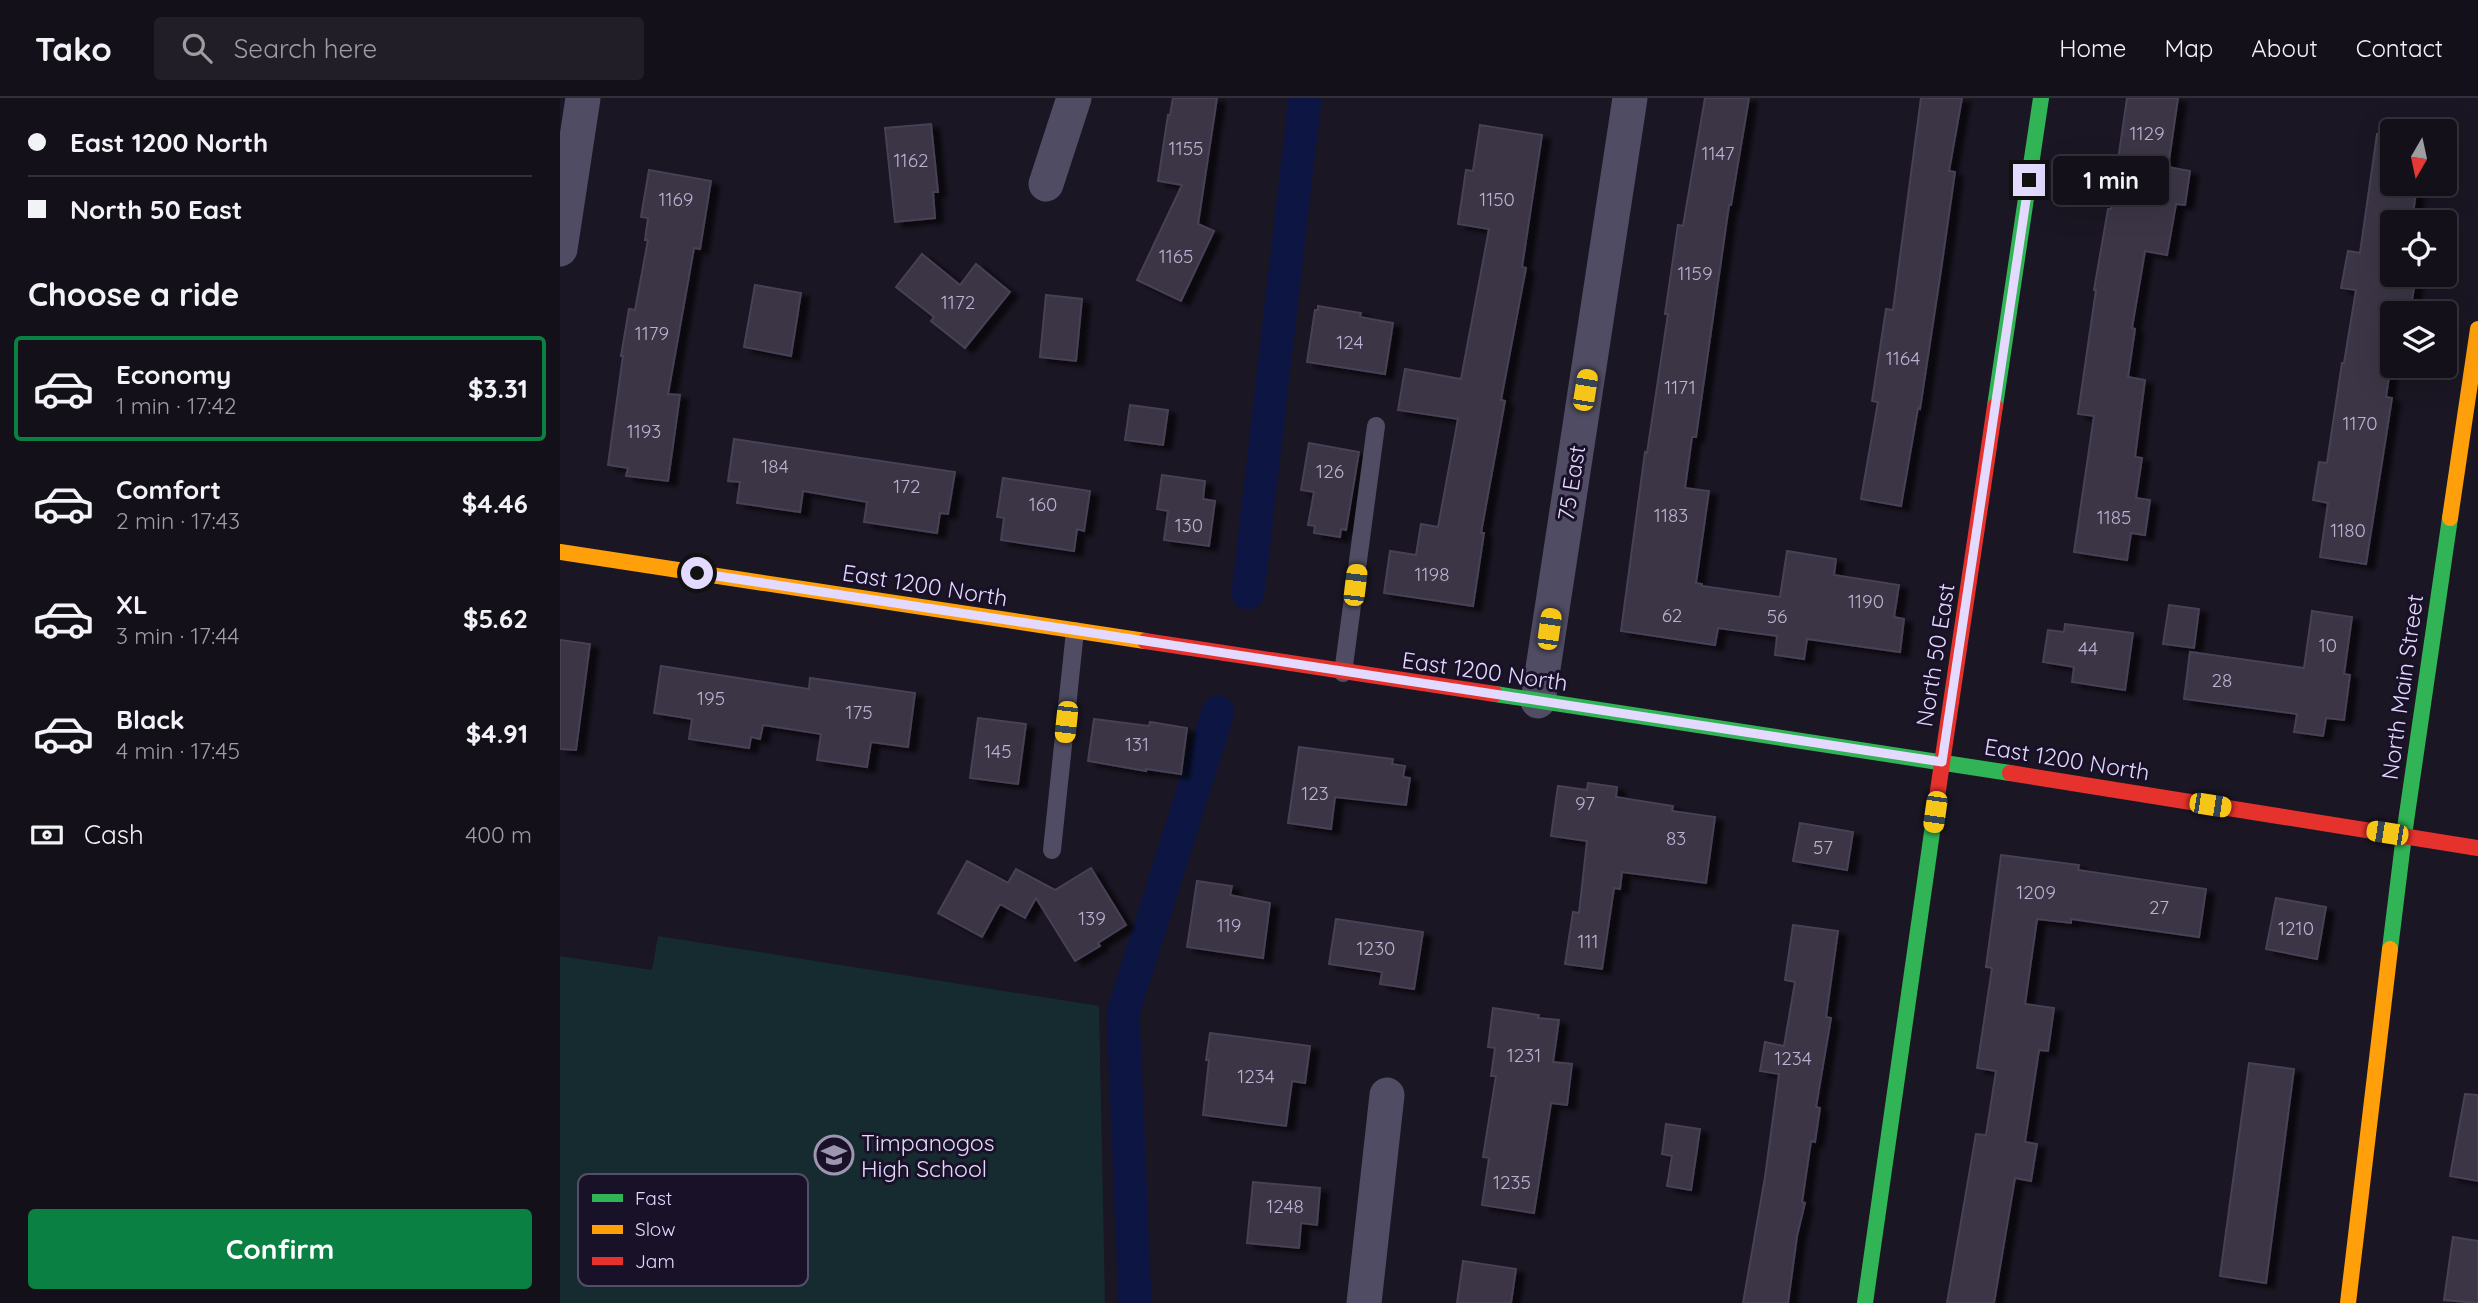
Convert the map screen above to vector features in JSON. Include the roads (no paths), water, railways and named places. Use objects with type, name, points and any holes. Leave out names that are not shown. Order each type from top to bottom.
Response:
[{"type":"street","points":[[560,249],[583,98]]},
{"type":"street","points":[[1046,184],[1074,98]]},
{"type":"street","name":"75 East","points":[[1538,701],[1630,98]]},
{"type":"street","name":"North 50 East","points":[[1865,1303],[2041,98]]},
{"type":"street","name":"North Main Street","points":[[2348,1303],[2404,835],[2478,329]]},
{"type":"street","name":"East 1200 North","points":[[560,552],[1942,762],[2478,848]]},
{"type":"street","points":[[1364,1303],[1387,1095]]},
{"type":"lane","points":[[1343,673],[1376,426]]},
{"type":"lane","points":[[1052,850],[1075,631]]},
{"type":"waterway","points":[[1248,593],[1305,98]]},
{"type":"waterway","points":[[1135,1303],[1123,1013],[1218,712]]},
{"type":"place","name":"Timpanogos High School","points":[[834,1155]]}]
